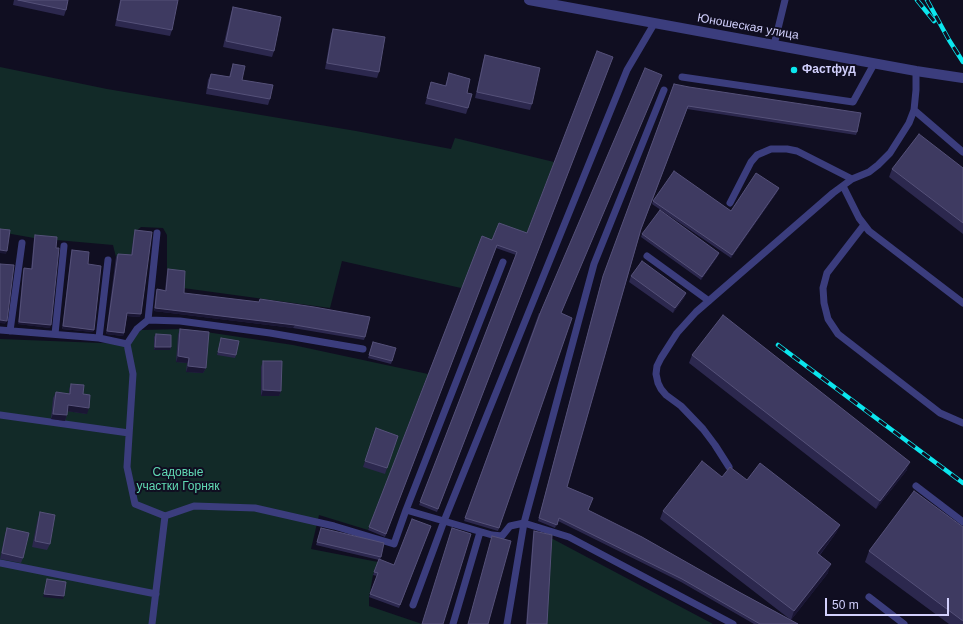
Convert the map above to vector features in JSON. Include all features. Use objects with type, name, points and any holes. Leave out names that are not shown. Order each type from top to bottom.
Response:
[{"type":"street","name":"Юношеская улица","points":[[529,0],[874,64],[963,78]]},
{"type":"lane","points":[[774,45],[785,0]]},
{"type":"lane","points":[[413,605],[444,521],[627,70],[654,24]]},
{"type":"lane","points":[[682,77],[853,102],[874,64]]},
{"type":"lane","points":[[729,467],[703,429],[681,406],[666,395],[661,389],[656,374],[659,362],[673,338],[687,320],[771,245],[843,186],[852,179],[868,172],[885,159],[909,124],[914,110],[916,71]]},
{"type":"lane","points":[[507,624],[524,523],[594,264],[664,90]]},
{"type":"lane","points":[[914,110],[963,152]]},
{"type":"lane","points":[[730,203],[751,162],[757,155],[771,149],[787,149],[797,151],[852,179]]},
{"type":"lane","points":[[843,186],[859,218],[875,236],[963,303]]},
{"type":"lane","points":[[864,225],[827,273],[823,288],[824,303],[828,319],[838,334],[940,413],[963,423]]},
{"type":"lane","points":[[148,320],[157,233]]},
{"type":"lane","points":[[10,331],[22,243]]},
{"type":"lane","points":[[55,334],[64,246]]},
{"type":"lane","points":[[647,256],[709,301]]},
{"type":"lane","points":[[99,338],[108,260]]},
{"type":"lane","points":[[363,349],[270,333],[180,321],[148,320],[137,329],[127,344],[133,374],[127,467],[135,504],[165,516],[194,506],[255,508],[334,526],[394,544],[503,262]]},
{"type":"lane","points":[[0,330],[99,338],[127,344]]},
{"type":"lane","points":[[0,415],[129,433]]},
{"type":"lane","points":[[916,486],[963,522]]},
{"type":"lane","points":[[406,510],[492,535],[502,536],[510,526],[524,523],[569,537],[733,624]]},
{"type":"lane","points":[[152,624],[165,516]]},
{"type":"lane","points":[[453,624],[480,532]]},
{"type":"lane","points":[[0,563],[156,594]]},
{"type":"lane","points":[[869,597],[904,624]]},
{"type":"green space","points":[[0,67],[107,89],[356,131],[451,149],[455,138],[554,162],[526,236],[491,243],[461,288],[342,261],[330,308],[183,288],[184,274],[167,272],[167,235],[163,228],[141,227],[135,232],[131,258],[116,257],[113,245],[34,238],[0,232]]},
{"type":"green space","name":"Садовые участки Горняк","points":[[186,329],[293,345],[428,374],[368,530],[319,515],[311,549],[378,562],[373,575],[369,606],[422,624],[0,624],[0,339],[127,344],[141,330]]},
{"type":"green space","points":[[551,538],[713,624],[546,624]]},
{"type":"building","points":[[18,0],[68,0],[66,10]]},
{"type":"building","points":[[121,0],[178,0],[172,30],[117,20]]},
{"type":"building","points":[[233,7],[281,17],[274,51],[226,41]]},
{"type":"building","points":[[333,29],[385,37],[379,72],[327,63]]},
{"type":"building","points":[[597,51],[613,57],[438,509],[420,502],[517,252],[497,245],[386,534],[369,527],[482,236],[492,240],[499,223],[527,233]]},
{"type":"building","points":[[485,55],[540,68],[532,104],[477,92]]},
{"type":"building","points":[[233,64],[245,66],[242,80],[273,85],[270,99],[208,88],[211,74],[230,77]]},
{"type":"building","points":[[645,68],[662,75],[561,313],[572,318],[499,528],[465,518],[541,311]]},
{"type":"building","points":[[449,73],[470,79],[467,93],[472,94],[468,108],[427,98],[431,82],[446,86]]},
{"type":"building","points":[[674,84],[861,113],[857,132],[688,106],[641,229],[567,487],[593,498],[588,510],[642,537],[798,624],[760,624],[682,579],[559,518],[557,525],[539,518],[603,276]]},
{"type":"building","points":[[919,134],[963,168],[963,223],[892,169]]},
{"type":"building","points":[[674,171],[731,211],[756,173],[779,188],[732,255],[653,201]]},
{"type":"building","points":[[660,210],[719,253],[702,277],[642,234]]},
{"type":"building","points":[[0,229],[10,230],[7,251],[0,250]]},
{"type":"building","points":[[135,230],[152,232],[141,314],[127,313],[124,333],[107,331],[118,254],[132,255]]},
{"type":"building","points":[[35,235],[57,237],[56,248],[59,248],[51,325],[19,322],[24,268],[32,269]]},
{"type":"building","points":[[72,250],[89,252],[88,264],[101,266],[94,330],[63,326]]},
{"type":"building","points":[[642,261],[686,293],[675,308],[631,276]]},
{"type":"building","points":[[0,264],[14,265],[7,321],[0,320]]},
{"type":"building","points":[[168,269],[185,271],[184,293],[259,302],[260,299],[370,317],[365,337],[295,325],[155,308],[157,289],[166,291]]},
{"type":"building","points":[[723,315],[910,462],[880,501],[692,355]]},
{"type":"building","points":[[180,329],[209,332],[206,368],[188,366],[189,358],[178,356]]},
{"type":"building","points":[[156,334],[171,335],[171,347],[155,347]]},
{"type":"building","points":[[221,338],[239,341],[236,355],[218,352]]},
{"type":"building","points":[[373,342],[396,348],[392,361],[369,355]]},
{"type":"building","points":[[263,361],[282,361],[281,391],[263,390]]},
{"type":"building","points":[[71,384],[84,385],[83,394],[90,395],[89,408],[68,405],[67,415],[53,414],[56,392],[70,394]]},
{"type":"building","points":[[376,428],[398,436],[387,468],[365,461]]},
{"type":"building","points":[[702,461],[722,477],[730,467],[747,480],[760,463],[840,525],[817,553],[831,564],[794,611],[663,511]]},
{"type":"building","points":[[914,491],[963,527],[963,621],[869,551]]},
{"type":"building","points":[[40,512],[55,515],[50,544],[35,541]]},
{"type":"building","points":[[412,519],[431,526],[400,605],[370,594],[378,573],[374,572],[379,559],[394,565]]},
{"type":"building","points":[[7,528],[29,533],[23,558],[2,553]]},
{"type":"building","points":[[321,528],[384,543],[381,557],[317,542]]},
{"type":"building","points":[[452,528],[471,534],[443,624],[422,624]]},
{"type":"building","points":[[534,531],[552,535],[547,624],[527,624]]},
{"type":"building","points":[[492,536],[511,541],[488,624],[468,624]]},
{"type":"building","points":[[47,579],[66,582],[64,596],[44,594]]},
{"type":"railway","points":[[917,0],[934,21]]},
{"type":"railway","points":[[927,0],[963,62]]},
{"type":"railway","points":[[778,345],[963,483]]},
{"type":"place","name":"Фастфуд","points":[[794,70]]}]
